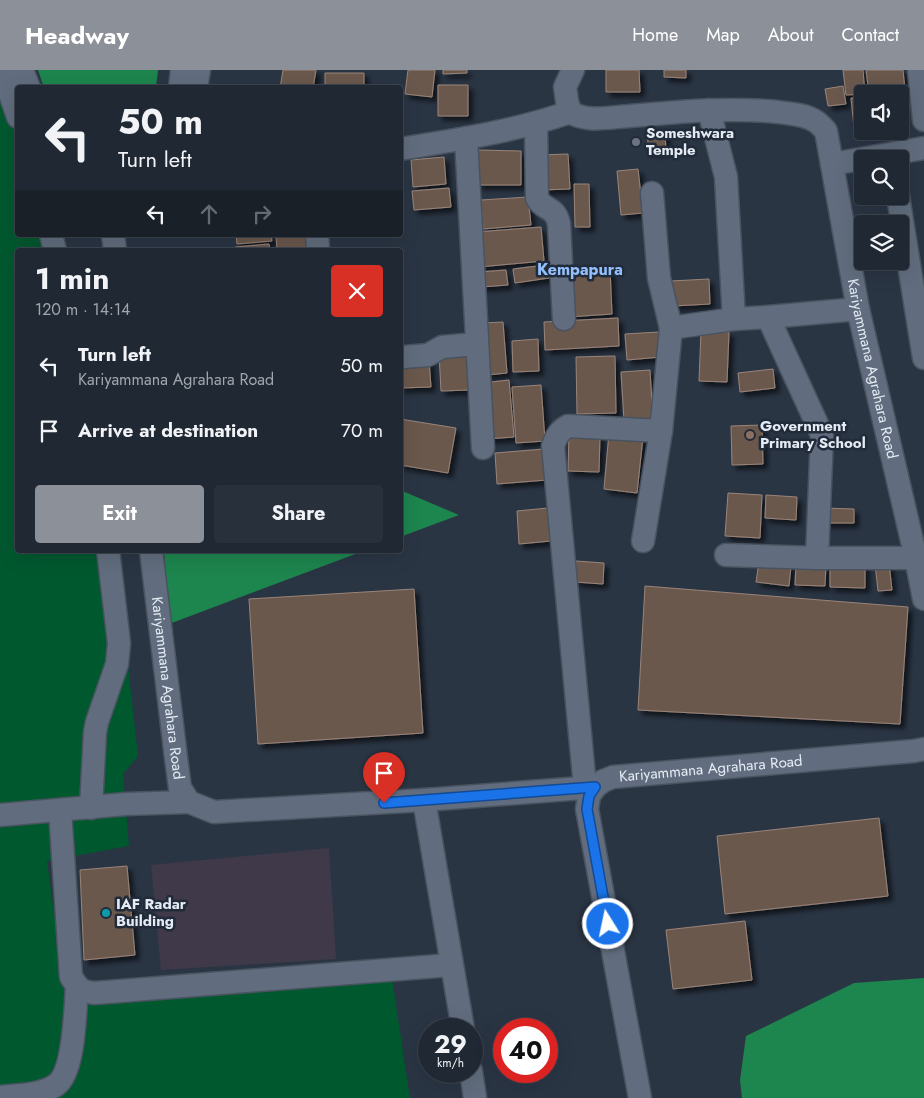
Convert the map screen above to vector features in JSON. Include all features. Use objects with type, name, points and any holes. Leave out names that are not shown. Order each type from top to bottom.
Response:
[{"type":"street","points":[[2,70],[15,108]]},
{"type":"street","points":[[22,70],[28,85]]},
{"type":"street","points":[[180,85],[182,70]]},
{"type":"street","points":[[196,85],[199,70]]},
{"type":"street","points":[[403,148],[466,138],[536,123],[570,112],[565,87],[573,70]]},
{"type":"street","points":[[919,70],[924,120]]},
{"type":"street","points":[[709,110],[726,176],[734,319]]},
{"type":"street","name":"Kariyammana Agrahara Road","points":[[570,112],[577,117],[605,118],[709,110],[759,110],[800,115],[815,121],[826,131],[858,309],[924,599]]},
{"type":"street","points":[[536,123],[537,198],[538,202],[554,213],[559,224],[564,319]]},
{"type":"street","points":[[466,138],[483,448]]},
{"type":"street","points":[[909,152],[924,148]]},
{"type":"street","points":[[832,164],[854,161]]},
{"type":"street","points":[[643,541],[661,431],[671,328],[659,278],[652,193]]},
{"type":"street","points":[[900,205],[919,292],[923,345]]},
{"type":"street","points":[[671,328],[734,319],[858,309]]},
{"type":"street","points":[[768,317],[822,435],[817,558]]},
{"type":"street","points":[[404,357],[426,355],[442,347],[477,344]]},
{"type":"street","points":[[640,1098],[587,809],[590,787],[553,446],[555,438],[560,431],[568,426],[661,431]]},
{"type":"street","points":[[91,808],[95,732],[117,664],[119,643],[108,553]]},
{"type":"street","name":"Kariyammana Agrahara Road","points":[[151,553],[180,788],[189,802],[214,812],[424,800],[590,787],[613,777],[914,751],[924,748]]},
{"type":"street","points":[[726,555],[817,558],[916,558]]},
{"type":"street","points":[[424,800],[461,1018]]},
{"type":"street","points":[[0,815],[125,804],[189,802]]},
{"type":"street","points":[[60,810],[71,977],[82,991],[95,993],[452,964]]},
{"type":"street","points":[[0,1098],[39,1092],[57,1085],[66,1072],[72,1047],[77,986]]},
{"type":"street","points":[[473,1083],[476,1098]]},
{"type":"shaded area","points":[[329,848],[336,959],[161,970],[151,865]]},
{"type":"green space","points":[[0,70],[15,85],[15,237],[60,237],[63,248],[15,248],[15,553],[115,553],[138,756],[123,774],[129,846],[47,861],[66,999],[392,978],[410,1098],[0,1098]]},
{"type":"green space","points":[[38,70],[158,70],[156,85],[43,85]]},
{"type":"green space","points":[[403,491],[459,515],[403,536]]},
{"type":"green space","points":[[164,553],[358,553],[169,624]]},
{"type":"green space","points":[[924,978],[924,1098],[742,1098],[740,1080],[746,1036],[854,983]]},
{"type":"building","points":[[283,70],[316,70],[314,85],[280,85]]},
{"type":"building","points":[[408,70],[435,70],[432,97],[405,94]]},
{"type":"building","points":[[443,70],[467,70],[467,73],[443,74]]},
{"type":"building","points":[[606,70],[639,70],[640,92],[606,92]]},
{"type":"building","points":[[664,70],[686,70],[686,78],[664,77]]},
{"type":"building","points":[[843,70],[863,70],[864,85],[854,85],[854,95],[846,95]]},
{"type":"building","points":[[866,70],[903,70],[904,85],[868,85]]},
{"type":"building","points":[[325,73],[364,73],[364,85],[325,85]]},
{"type":"building","points":[[438,85],[468,85],[468,116],[438,116]]},
{"type":"building","points":[[843,86],[846,104],[828,106],[825,89]]},
{"type":"building","points":[[851,98],[854,98],[854,128]]},
{"type":"building","points":[[665,132],[666,151],[649,152],[647,133]]},
{"type":"building","points":[[478,150],[521,151],[521,185],[478,185]]},
{"type":"building","points":[[568,154],[570,189],[541,190],[539,155]]},
{"type":"building","points":[[444,157],[446,184],[413,187],[411,160]]},
{"type":"building","points":[[638,169],[643,213],[621,215],[617,171]]},
{"type":"building","points":[[574,184],[589,184],[590,227],[575,227]]},
{"type":"building","points":[[449,188],[451,207],[414,210],[412,191]]},
{"type":"building","points":[[528,197],[531,225],[483,229],[481,200]]},
{"type":"building","points":[[541,227],[544,261],[479,267],[476,232]]},
{"type":"building","points":[[236,237],[271,237],[272,241],[237,244]]},
{"type":"building","points":[[276,237],[309,237],[310,248],[277,248]]},
{"type":"building","points":[[269,244],[270,248],[235,248]]},
{"type":"building","points":[[554,264],[556,277],[515,283],[513,269]]},
{"type":"building","points":[[610,268],[612,314],[568,317],[566,270]]},
{"type":"building","points":[[506,270],[508,285],[481,287],[479,272]]},
{"type":"building","points":[[709,279],[710,304],[673,306],[671,281]]},
{"type":"building","points":[[618,318],[619,346],[545,350],[544,322]]},
{"type":"building","points":[[503,322],[507,373],[487,375],[483,323]]},
{"type":"building","points":[[701,331],[729,332],[727,382],[699,381]]},
{"type":"building","points":[[659,332],[661,357],[627,360],[625,334]]},
{"type":"building","points":[[538,339],[539,371],[513,372],[512,341]]},
{"type":"building","points":[[468,352],[469,390],[441,391],[439,353]]},
{"type":"building","points":[[615,356],[616,413],[577,414],[576,357]]},
{"type":"building","points":[[429,360],[431,387],[403,388],[403,361]]},
{"type":"building","points":[[773,369],[775,388],[740,392],[738,373]]},
{"type":"building","points":[[650,370],[653,420],[624,421],[621,372]]},
{"type":"building","points":[[509,380],[514,437],[486,439],[482,383]]},
{"type":"building","points":[[541,385],[545,441],[516,443],[512,387]]},
{"type":"building","points":[[403,419],[456,428],[448,473],[403,466]]},
{"type":"building","points":[[762,425],[763,464],[732,465],[731,426]]},
{"type":"building","points":[[609,433],[643,437],[637,493],[604,489]]},
{"type":"building","points":[[569,434],[600,435],[599,472],[568,471]]},
{"type":"building","points":[[544,449],[547,480],[497,484],[495,453]]},
{"type":"building","points":[[728,493],[762,495],[760,538],[725,536]]},
{"type":"building","points":[[766,495],[797,497],[796,520],[765,518]]},
{"type":"building","points":[[548,508],[551,541],[519,544],[517,511]]},
{"type":"building","points":[[823,508],[854,509],[854,523],[822,523]]},
{"type":"building","points":[[576,561],[604,563],[603,584],[575,582]]},
{"type":"building","points":[[759,562],[791,566],[789,586],[756,582]]},
{"type":"building","points":[[889,563],[892,590],[878,591],[875,564]]},
{"type":"building","points":[[796,564],[826,565],[825,586],[795,585]]},
{"type":"building","points":[[830,564],[865,564],[865,588],[830,587]]},
{"type":"building","points":[[645,586],[908,607],[900,724],[638,710]]},
{"type":"building","points":[[414,589],[423,733],[258,744],[249,599]]},
{"type":"building","points":[[879,818],[888,896],[725,914],[717,836]]},
{"type":"building","name":"IAF Radar Building","points":[[127,866],[135,955],[84,960],[80,870]]},
{"type":"building","points":[[745,921],[752,980],[673,989],[666,930]]},
{"type":"place","name":"Someshwara Temple","points":[[636,142]]},
{"type":"place","name":"Government Primary School","points":[[750,435]]},
{"type":"place","name":"IAF Radar Building","points":[[106,913]]},
{"type":"district","name":"Kempapura","points":[[580,269]]},
{"type":"route","points":[[384,803],[595,787],[589,796],[587,809],[608,924]]}]
